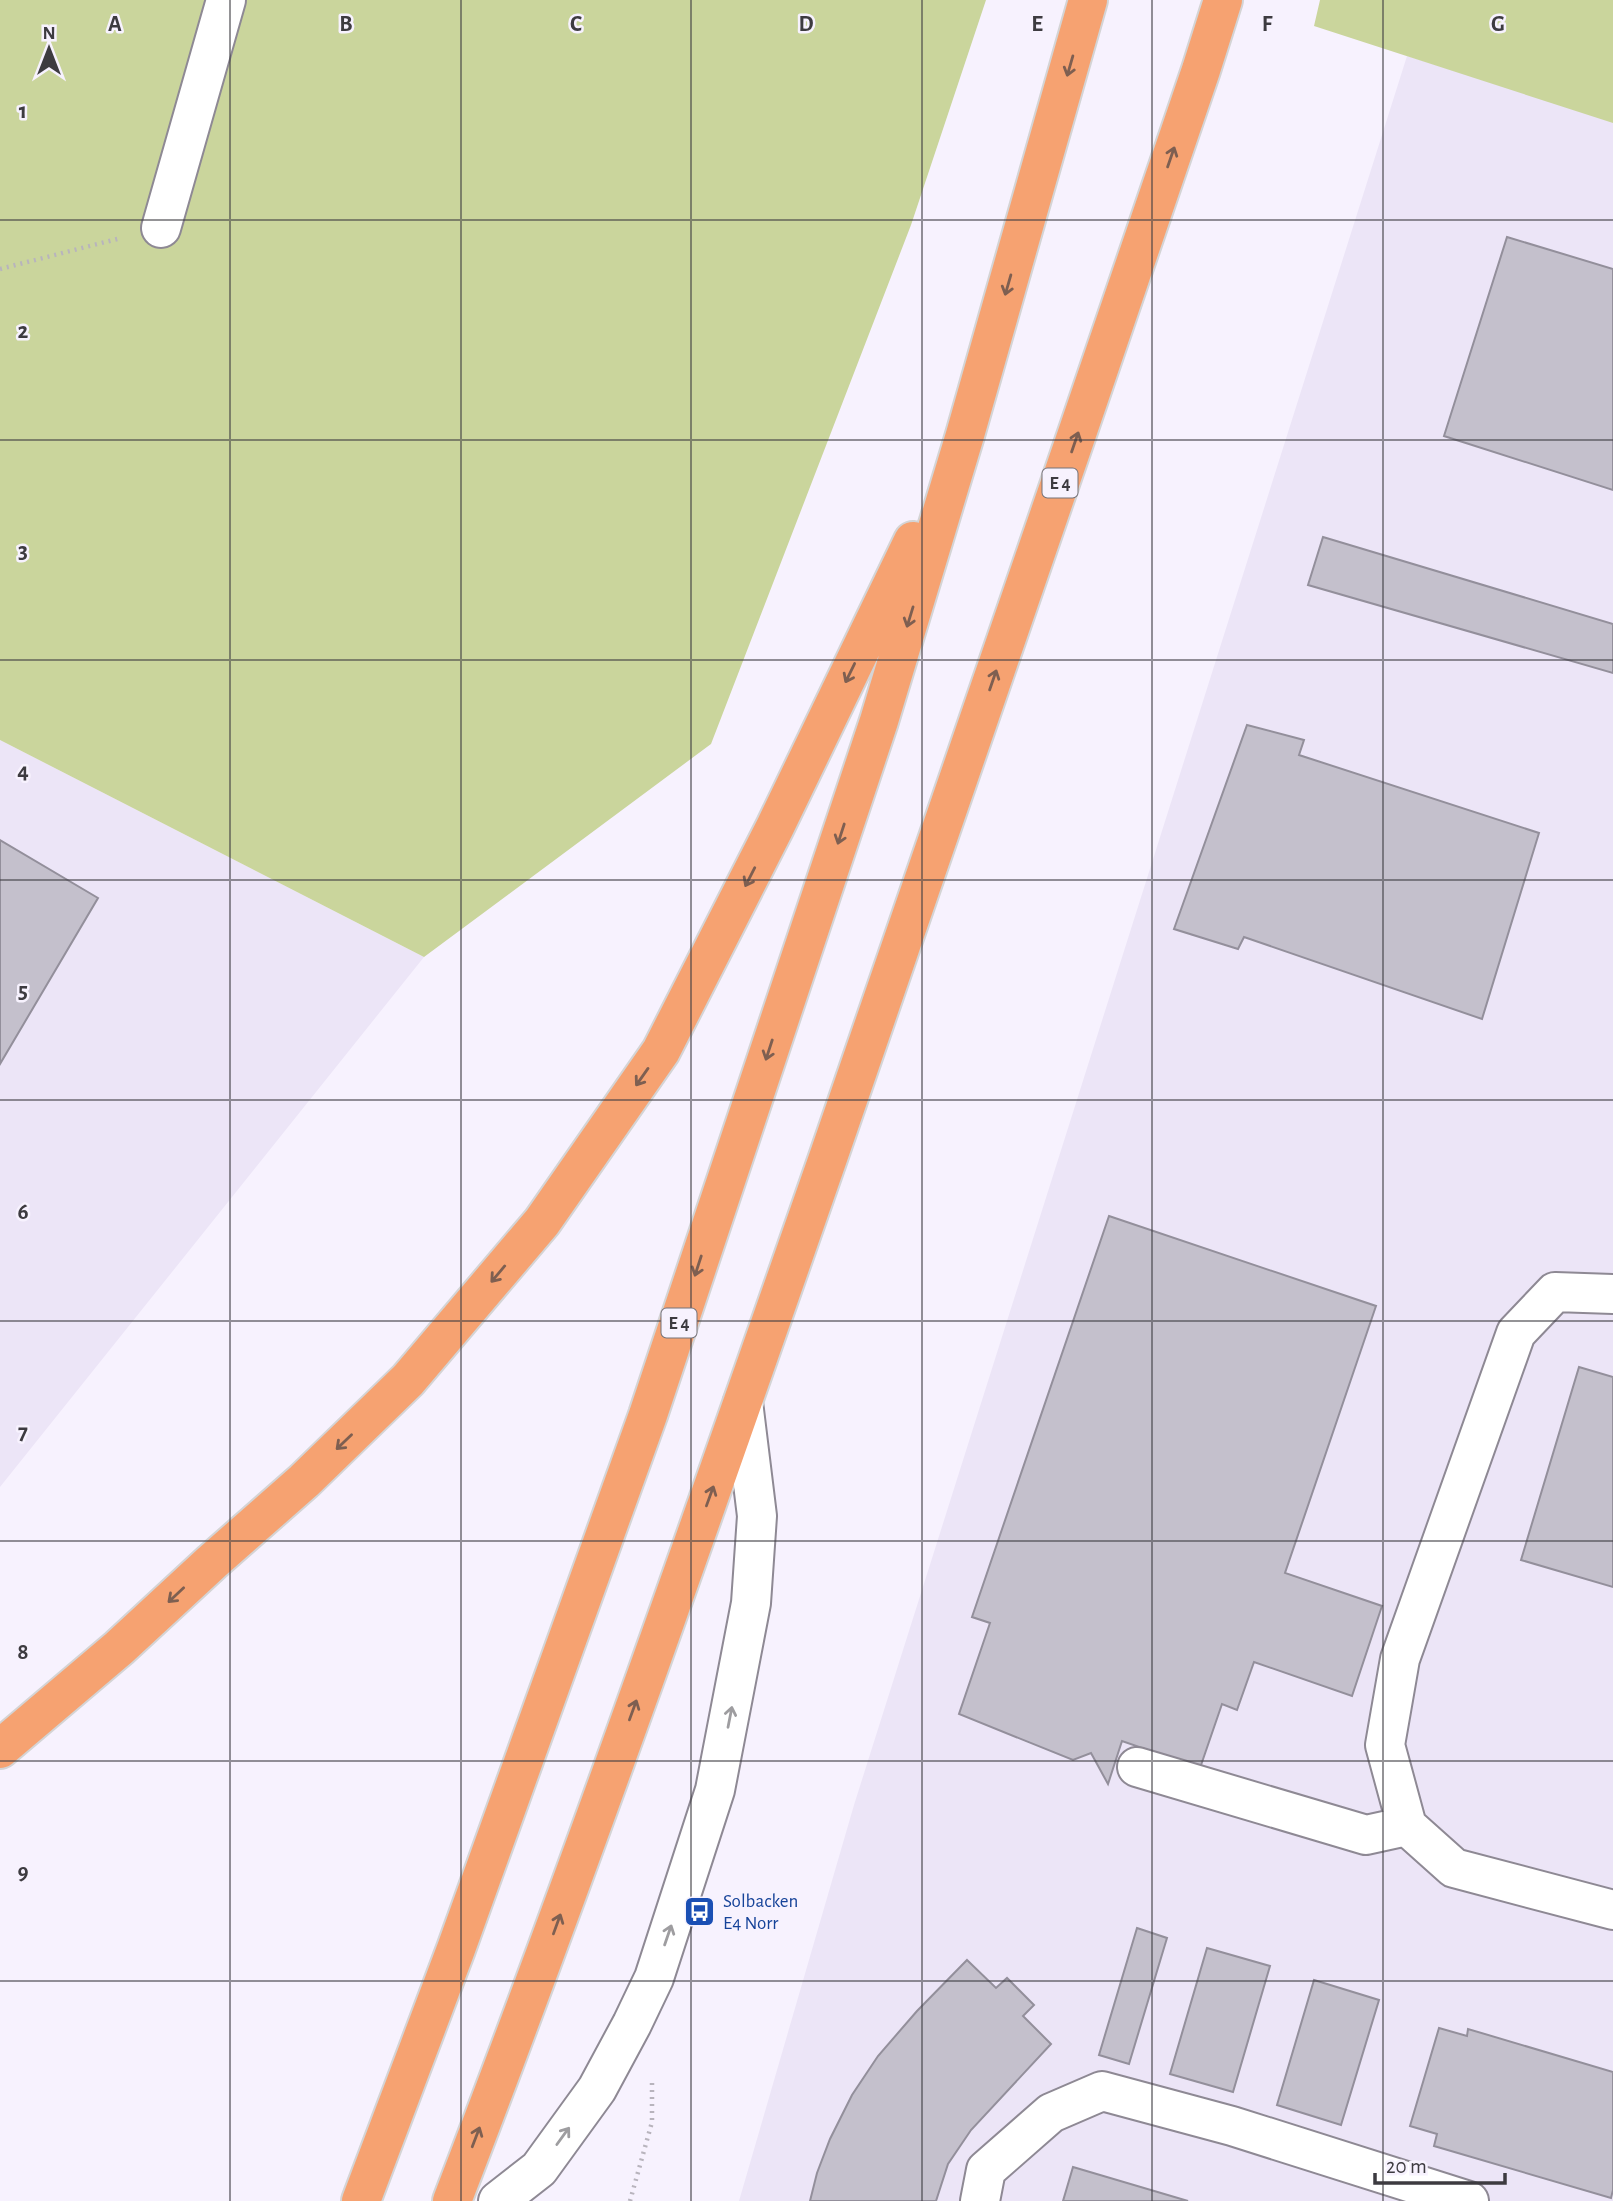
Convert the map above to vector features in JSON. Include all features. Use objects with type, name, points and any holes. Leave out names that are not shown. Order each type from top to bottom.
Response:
[{"type":"highway","name":"E 4","points":[[361,2201],[456,1949],[648,1415],[879,721],[965,435],[1088,0]]},
{"type":"highway","name":"E 4","points":[[452,2201],[535,1983],[743,1402],[980,719],[1223,0]]},
{"type":"highway","points":[[0,1749],[119,1648],[304,1481],[408,1380],[542,1222],[661,1051],[775,827],[965,435]]},
{"type":"street","points":[[161,228],[226,0]]},
{"type":"street","points":[[1613,1294],[1555,1292],[1516,1333],[1400,1659],[1385,1745],[1407,1826],[1454,1868],[1613,1910]]},
{"type":"street","points":[[498,2201],[539,2169],[597,2089],[632,2024],[654,1978],[715,1790],[751,1603],[757,1516],[743,1402]]},
{"type":"street","points":[[1137,1767],[1366,1835],[1407,1826]]},
{"type":"street","points":[[980,2201],[986,2170],[1051,2113],[1102,2091],[1232,2126],[1469,2201]]},
{"type":"path","points":[[0,269],[161,228]]},
{"type":"path","points":[[630,2201],[652,2122],[653,2070]]},
{"type":"shaded area","points":[[1407,56],[1613,120],[1613,2201],[739,2201],[854,1805]]},
{"type":"shaded area","points":[[0,740],[424,957],[0,1487]]},
{"type":"green space","points":[[0,0],[986,0],[911,225],[711,744],[424,957],[0,740]]},
{"type":"green space","points":[[1320,0],[1613,0],[1613,123],[1314,26]]},
{"type":"building","points":[[1507,237],[1613,269],[1613,490],[1444,436]]},
{"type":"building","points":[[1323,537],[1613,624],[1613,673],[1308,585]]},
{"type":"building","points":[[1247,725],[1304,740],[1299,755],[1539,833],[1482,1019],[1244,937],[1238,949],[1174,929]]},
{"type":"building","points":[[0,840],[98,898],[0,1064]]},
{"type":"building","points":[[1109,1216],[1376,1306],[1285,1573],[1382,1606],[1352,1696],[1254,1662],[1237,1710],[1222,1704],[1200,1768],[1122,1741],[1108,1784],[1091,1753],[1073,1760],[959,1714],[990,1623],[972,1617]]},
{"type":"building","points":[[1579,1367],[1613,1377],[1613,1587],[1521,1560]]},
{"type":"building","points":[[1137,1928],[1167,1938],[1129,2064],[1099,2055]]},
{"type":"building","points":[[1207,1948],[1270,1966],[1233,2092],[1170,2074]]},
{"type":"building","points":[[967,1960],[996,1988],[1007,1978],[1034,2005],[1023,2016],[1051,2044],[971,2130],[948,2164],[936,2201],[810,2201],[830,2139],[852,2095],[878,2056]]},
{"type":"building","points":[[1314,1980],[1379,2000],[1341,2125],[1277,2105]]},
{"type":"building","points":[[1439,2028],[1467,2036],[1468,2029],[1613,2072],[1611,2198],[1434,2146],[1437,2134],[1410,2126]]},
{"type":"building","points":[[1073,2167],[1188,2201],[1063,2201]]},
{"type":"place","name":"Solbacken E4 Norr","points":[[700,1911]]}]
